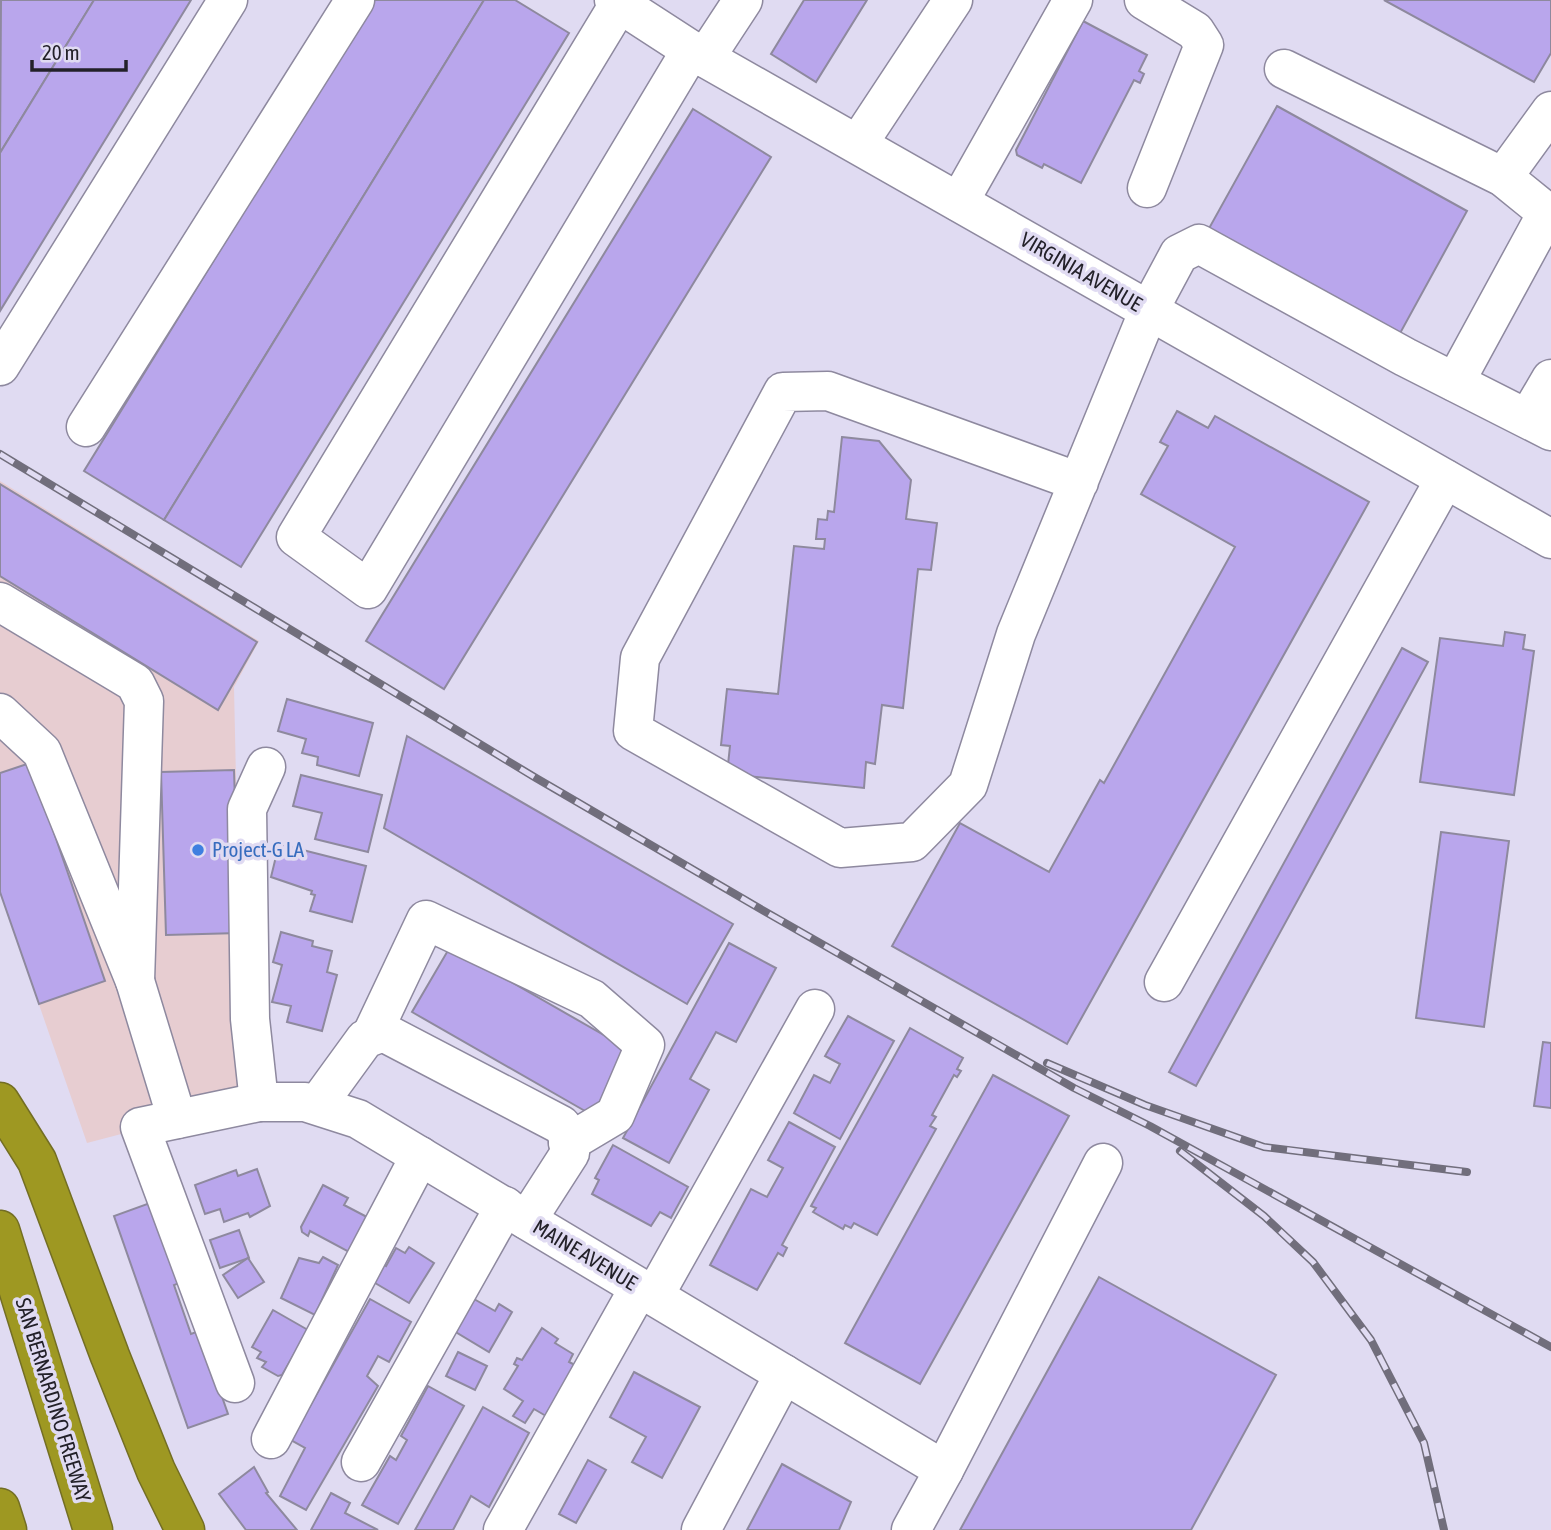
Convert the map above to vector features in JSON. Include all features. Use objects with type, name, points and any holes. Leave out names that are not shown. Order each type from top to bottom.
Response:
[{"type":"highway","points":[[0,1102],[37,1161],[156,1471],[185,1530]]},
{"type":"highway","name":"SAN BERNARDINO FREEWAY","points":[[0,1230],[93,1530]]},
{"type":"highway","points":[[0,1508],[8,1530]]},
{"type":"street","points":[[0,366],[228,0]]},
{"type":"street","points":[[86,427],[355,0]]},
{"type":"street","points":[[617,2],[296,537],[368,589],[698,54],[743,0]]},
{"type":"street","points":[[858,145],[953,0]]},
{"type":"street","points":[[959,202],[1073,0]]},
{"type":"street","points":[[1144,0],[1195,31],[1205,45],[1147,188]]},
{"type":"street","name":"VIRGINIA AVENUE","points":[[617,2],[698,54],[1551,539]]},
{"type":"street","points":[[1284,69],[1503,177],[1549,215],[1455,382]]},
{"type":"street","points":[[1503,177],[1551,111]]},
{"type":"street","points":[[1079,482],[828,391],[783,392],[640,658],[633,731],[840,848],[912,842],[968,785],[1016,634],[1079,482],[1149,310],[1179,254],[1199,244],[1405,357],[1540,424],[1551,379]]},
{"type":"street","points":[[1164,982],[1445,479]]},
{"type":"street","points":[[0,602],[135,683],[144,701],[135,981]]},
{"type":"street","points":[[0,713],[42,751],[135,981],[177,1119]]},
{"type":"street","points":[[259,1102],[250,1019],[247,809],[266,767]]},
{"type":"street","points":[[372,1034],[426,920],[592,999],[645,1045],[615,1115],[568,1143]]},
{"type":"street","points":[[503,1530],[815,1009]]},
{"type":"street","points":[[317,1105],[365,1039],[372,1034],[383,1032],[561,1125],[567,1133],[570,1153],[516,1213],[361,1462]]},
{"type":"street","name":"MAINE AVENUE","points":[[235,1383],[140,1127],[259,1102],[305,1102],[358,1119],[944,1471]]},
{"type":"street","points":[[271,1439],[420,1156]]},
{"type":"street","points":[[911,1530],[1103,1163]]},
{"type":"street","points":[[701,1530],[784,1374]]},
{"type":"shaded area","points":[[0,481],[259,641],[234,687],[243,1102],[87,1143],[0,892]]},
{"type":"building","points":[[1,0],[94,0],[0,153]]},
{"type":"building","points":[[94,0],[191,0],[0,311],[0,153]]},
{"type":"building","points":[[374,0],[484,0],[164,520],[84,471]]},
{"type":"building","points":[[484,0],[515,0],[569,33],[241,567],[164,520]]},
{"type":"building","points":[[804,0],[867,0],[816,82],[771,54]]},
{"type":"building","points":[[1384,0],[1551,0],[1551,53],[1534,82]]},
{"type":"building","points":[[1083,21],[1147,55],[1139,71],[1144,74],[1140,83],[1134,80],[1081,183],[1044,164],[1042,168],[1017,155],[1016,150]]},
{"type":"building","points":[[1277,106],[1467,211],[1398,337],[1207,232]]},
{"type":"building","points":[[693,109],[771,157],[444,689],[366,641]]},
{"type":"building","points":[[1177,411],[1208,428],[1215,416],[1369,502],[1067,1044],[892,946],[960,823],[1049,872],[1100,780],[1104,783],[1235,547],[1141,494],[1168,446],[1160,442]]},
{"type":"building","points":[[842,437],[879,441],[911,480],[906,519],[937,523],[931,570],[918,569],[903,708],[882,705],[875,764],[866,762],[864,788],[727,774],[730,746],[721,745],[727,689],[778,694],[794,546],[824,549],[825,539],[816,539],[818,519],[827,520],[828,511],[834,512]]},
{"type":"building","points":[[0,484],[257,642],[218,710],[0,576]]},
{"type":"building","points":[[1505,632],[1525,635],[1523,649],[1534,651],[1514,795],[1420,782],[1440,638],[1503,646]]},
{"type":"building","points":[[1402,648],[1428,662],[1196,1086],[1169,1072]]},
{"type":"building","points":[[287,699],[373,723],[359,776],[317,765],[318,757],[302,753],[306,739],[278,731]]},
{"type":"building","points":[[407,736],[733,924],[687,1004],[384,828]]},
{"type":"building","points":[[30,763],[105,981],[39,1004],[0,892],[0,773]]},
{"type":"building","points":[[234,770],[239,933],[166,935],[161,772]]},
{"type":"building","points":[[301,775],[382,795],[368,852],[315,839],[322,813],[293,806]]},
{"type":"building","points":[[1441,832],[1509,841],[1484,1027],[1416,1018]]},
{"type":"building","points":[[279,844],[366,866],[352,922],[310,911],[315,895],[311,894],[312,891],[271,877]]},
{"type":"building","points":[[281,932],[313,941],[312,946],[332,951],[327,972],[337,975],[322,1031],[287,1022],[291,1006],[272,1002],[282,965],[273,962]]},
{"type":"building","points":[[729,943],[776,968],[736,1042],[716,1032],[690,1079],[709,1090],[669,1163],[623,1138]]},
{"type":"building","points":[[450,947],[630,1050],[592,1115],[412,1012]]},
{"type":"building","points":[[848,1016],[894,1041],[840,1139],[794,1113],[814,1075],[830,1083],[840,1064],[825,1056]]},
{"type":"building","points":[[910,1028],[963,1058],[957,1069],[961,1071],[957,1077],[954,1075],[932,1115],[936,1117],[930,1126],[936,1129],[877,1235],[854,1223],[851,1228],[845,1225],[843,1229],[813,1212],[816,1208],[811,1206]]},
{"type":"building","points":[[1543,1042],[1551,1043],[1551,1108],[1534,1106]]},
{"type":"building","points":[[993,1075],[1069,1116],[920,1384],[845,1343]]},
{"type":"building","points":[[789,1122],[835,1147],[782,1245],[787,1248],[783,1256],[778,1253],[757,1290],[710,1265],[751,1189],[767,1197],[783,1168],[768,1160]]},
{"type":"building","points":[[613,1145],[688,1187],[671,1218],[660,1212],[651,1226],[592,1194],[599,1180],[595,1178]]},
{"type":"building","points":[[257,1169],[270,1206],[250,1217],[248,1213],[224,1222],[220,1209],[205,1214],[195,1185],[236,1170],[238,1176]]},
{"type":"building","points":[[323,1185],[348,1198],[344,1205],[367,1217],[349,1252],[310,1231],[308,1236],[302,1232],[301,1227]]},
{"type":"building","points":[[161,1199],[182,1282],[174,1285],[191,1334],[199,1331],[228,1414],[188,1428],[114,1216]]},
{"type":"building","points":[[239,1230],[249,1258],[220,1268],[210,1240]]},
{"type":"building","points":[[409,1247],[434,1263],[409,1303],[370,1280],[381,1263],[386,1266],[396,1248],[405,1253]]},
{"type":"building","points":[[323,1257],[338,1265],[315,1315],[281,1298],[299,1258],[319,1263]]},
{"type":"building","points":[[248,1258],[264,1282],[238,1298],[223,1275]]},
{"type":"building","points":[[1099,1277],[1276,1375],[1191,1530],[960,1530]]},
{"type":"building","points":[[370,1299],[411,1322],[389,1362],[378,1356],[367,1376],[378,1386],[306,1510],[280,1496],[305,1448],[291,1440]]},
{"type":"building","points":[[474,1299],[495,1311],[499,1304],[512,1312],[489,1352],[449,1328]]},
{"type":"building","points":[[273,1310],[308,1330],[282,1375],[278,1376],[262,1367],[266,1362],[257,1358],[261,1352],[252,1347]]},
{"type":"building","points":[[542,1328],[558,1339],[555,1343],[573,1354],[569,1362],[575,1365],[546,1416],[534,1409],[525,1423],[513,1416],[523,1401],[504,1389],[518,1366],[514,1364],[517,1358],[522,1360]]},
{"type":"building","points":[[458,1352],[487,1366],[475,1390],[446,1376]]},
{"type":"building","points":[[634,1372],[700,1407],[662,1478],[632,1462],[646,1437],[610,1417]]},
{"type":"building","points":[[428,1386],[464,1406],[398,1524],[362,1505],[390,1456],[396,1460],[407,1440],[401,1436]]},
{"type":"building","points":[[483,1407],[529,1433],[489,1507],[471,1496],[453,1530],[415,1530]]},
{"type":"building","points":[[588,1460],[606,1470],[576,1523],[559,1514]]},
{"type":"building","points":[[782,1464],[851,1502],[839,1530],[747,1530]]},
{"type":"building","points":[[254,1467],[268,1492],[266,1493],[297,1530],[246,1530],[219,1494]]},
{"type":"building","points":[[331,1493],[350,1503],[345,1513],[378,1530],[311,1530]]},
{"type":"railway","points":[[0,454],[536,778],[764,911],[1074,1088],[1150,1126],[1551,1347]]},
{"type":"railway","points":[[1047,1063],[1145,1105],[1264,1147],[1467,1172]]},
{"type":"railway","points":[[1180,1151],[1264,1216],[1313,1262],[1371,1340],[1424,1443],[1444,1530]]},
{"type":"place","name":"Project-G LA","points":[[198,850]]}]
